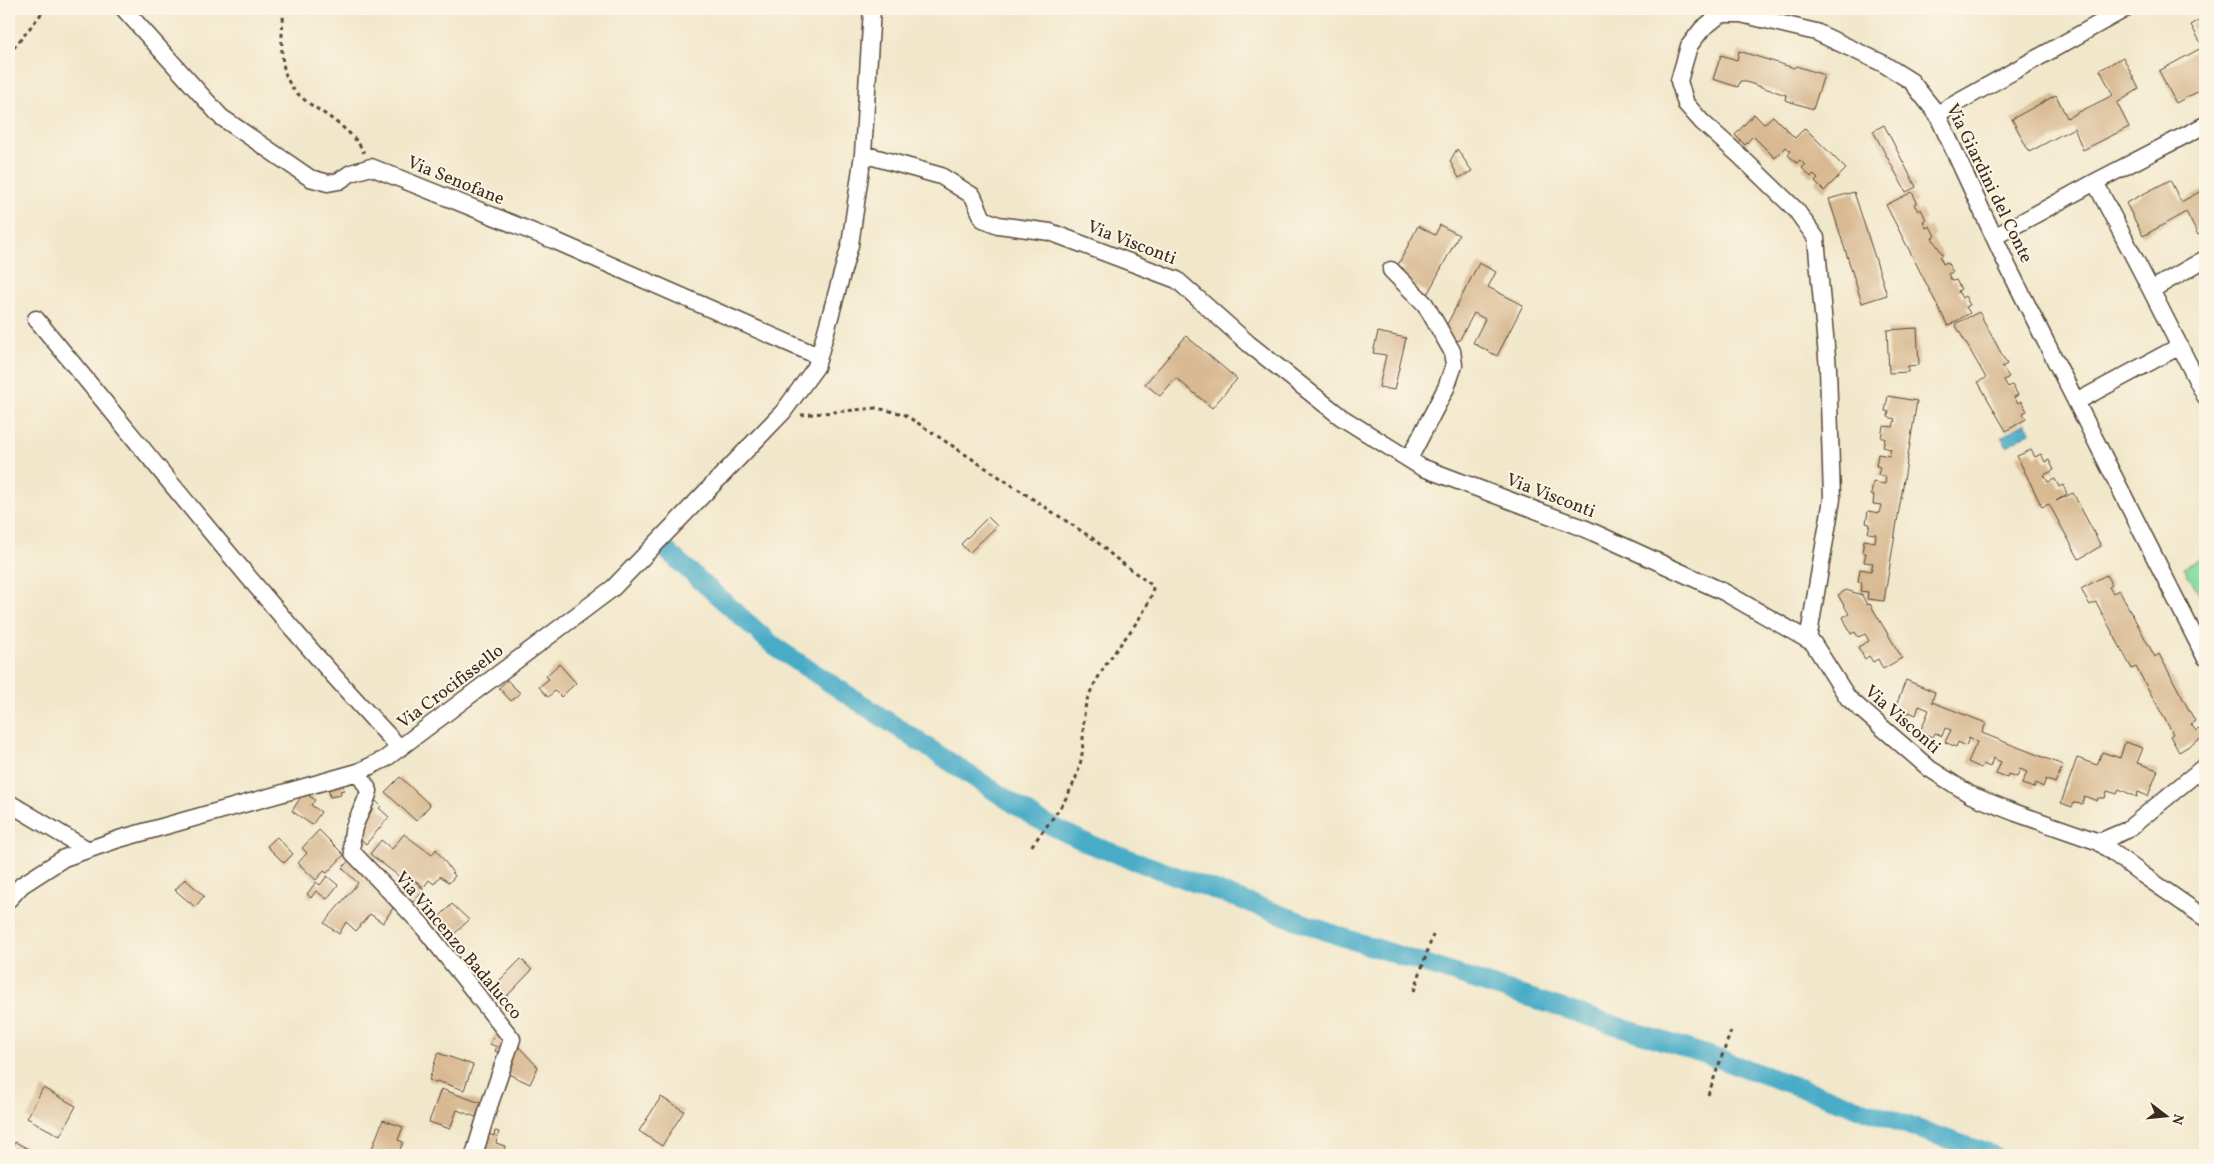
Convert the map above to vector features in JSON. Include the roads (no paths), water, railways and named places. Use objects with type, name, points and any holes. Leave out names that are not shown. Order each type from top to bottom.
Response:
[{"type":"street","name":"Via Senofane","points":[[124,9],[221,117],[310,178],[328,182],[339,180],[351,173],[371,167],[558,242],[818,356]]},
{"type":"street","name":"Via Crocifissello","points":[[9,899],[22,885],[64,858],[128,836],[358,772],[400,748],[613,588],[788,407],[816,367],[850,245],[863,154],[872,9]]},
{"type":"street","points":[[1937,114],[2125,9]]},
{"type":"street","name":"Via Giardini del Conte","points":[[1808,640],[1832,499],[1828,368],[1816,238],[1796,210],[1702,122],[1686,104],[1679,81],[1689,46],[1702,29],[1720,14],[1741,14],[1816,32],[1882,63],[1912,81],[1937,114],[1994,237],[2205,657]]},
{"type":"street","points":[[1994,237],[2094,182],[2205,125]]},
{"type":"street","name":"Via Visconti","points":[[863,154],[941,176],[974,196],[983,219],[998,225],[1050,232],[1177,280],[1249,344],[1341,417],[1421,466],[1586,529],[1724,592],[1808,640],[1813,643],[1848,698],[1930,769],[1971,795],[2099,842],[2205,918]]},
{"type":"street","points":[[2094,182],[2205,396]]},
{"type":"street","points":[[2151,290],[2205,259]]},
{"type":"street","points":[[1391,270],[1425,304],[1452,351],[1454,365],[1446,388],[1409,459]]},
{"type":"street","points":[[36,319],[282,618],[400,748]]},
{"type":"street","points":[[2076,402],[2180,346]]},
{"type":"street","points":[[2099,842],[2127,830],[2205,766]]},
{"type":"street","name":"Via Vincenzo Badalucco","points":[[358,772],[369,791],[365,805],[354,822],[350,838],[352,853],[420,923],[512,1039],[474,1155]]},
{"type":"street","points":[[9,803],[88,850]]},
{"type":"water","points":[[2025,423],[2031,432],[2007,446],[2001,437]]},
{"type":"waterway","points":[[668,552],[775,647],[1037,819],[1089,844],[1339,936],[1704,1054],[1993,1155]]}]
